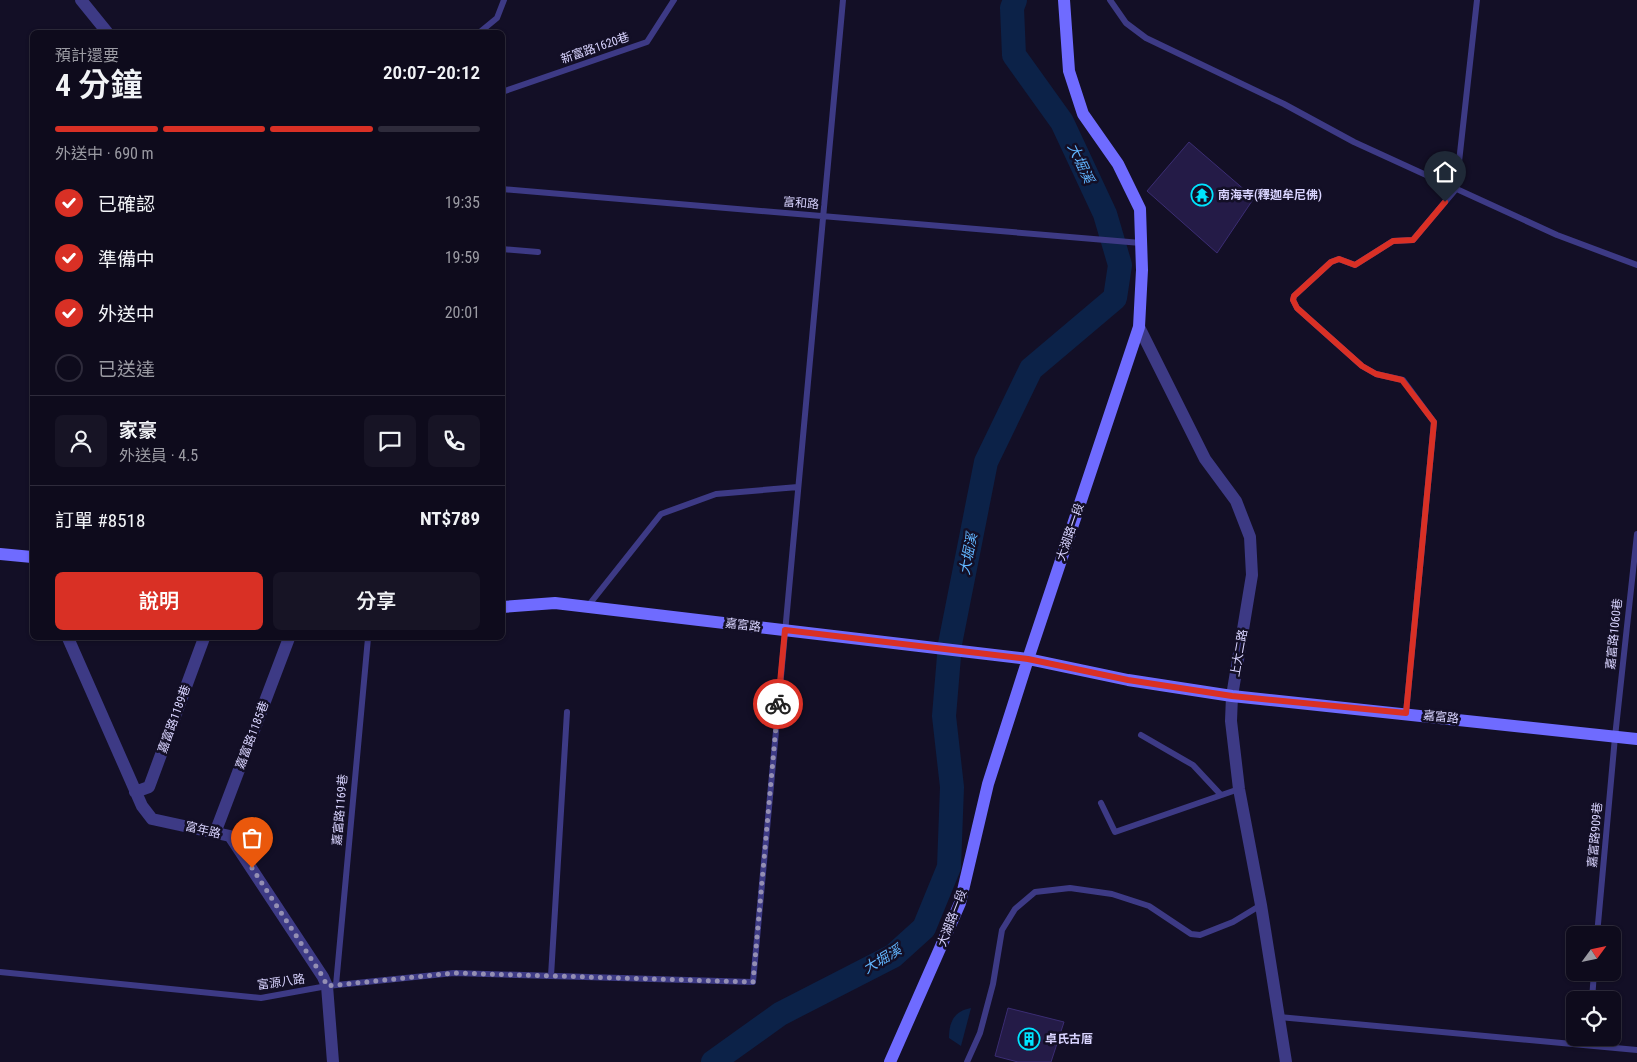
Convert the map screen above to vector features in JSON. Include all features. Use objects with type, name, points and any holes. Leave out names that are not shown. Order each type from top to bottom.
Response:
[{"type":"street","points":[[81,0],[105,30]]},
{"type":"street","name":"大湖路一段","points":[[890,1062],[960,904],[988,784],[1139,327],[1142,270],[1135,243],[1140,209],[1118,164],[1083,114],[1069,71],[1064,0]]},
{"type":"street","name":"上大二路","points":[[1139,327],[1205,459],[1236,502],[1250,537],[1252,575],[1232,696],[1230,721],[1239,789],[1261,905],[1286,1062]]},
{"type":"street","points":[[0,554],[30,557]]},
{"type":"street","name":"嘉富路","points":[[505,607],[555,603],[1028,659],[1128,680],[1232,696],[1637,739]]},
{"type":"street","name":"富年路","points":[[69,640],[142,806],[152,819],[230,836],[323,977],[331,986],[333,1062]]},
{"type":"street","name":"嘉富路1189巷","points":[[135,792],[149,787],[203,640]]},
{"type":"street","name":"嘉富路1185巷","points":[[215,833],[288,640]]},
{"type":"lane","points":[[482,30],[497,18],[504,0]]},
{"type":"lane","name":"新富路1620巷","points":[[505,91],[647,42],[674,0]]},
{"type":"lane","points":[[785,630],[843,0]]},
{"type":"lane","points":[[1110,0],[1126,23],[1146,38],[1284,104],[1354,142],[1557,235],[1637,265]]},
{"type":"lane","points":[[1406,713],[1434,422],[1402,380],[1376,374],[1362,366],[1297,308],[1293,300],[1294,296],[1331,262],[1339,259],[1355,265],[1393,241],[1413,240],[1456,189],[1477,0]]},
{"type":"lane","name":"富和路","points":[[505,188],[1135,243]]},
{"type":"lane","points":[[505,249],[538,252]]},
{"type":"lane","points":[[587,607],[660,514],[716,494],[798,487]]},
{"type":"lane","name":"嘉富路1060巷","points":[[1615,737],[1637,534]]},
{"type":"lane","name":"富源八路","points":[[0,972],[261,998],[331,986],[454,973],[753,982],[785,630]]},
{"type":"lane","name":"嘉富路1169巷","points":[[331,986],[368,640]]},
{"type":"lane","points":[[551,976],[567,712]]},
{"type":"lane","points":[[1141,736],[1194,765],[1221,795]]},
{"type":"lane","name":"嘉富路909巷","points":[[1599,926],[1615,737]]},
{"type":"lane","points":[[1101,803],[1115,832],[1239,789]]},
{"type":"lane","points":[[967,1062],[980,1034],[993,984],[1002,930],[1015,909],[1036,892],[1070,888],[1112,894],[1149,906],[1191,934],[1200,935],[1233,922],[1261,905]]},
{"type":"lane","points":[[1278,1017],[1566,1044]]},
{"type":"lane","points":[[1587,1046],[1637,1050]]},
{"type":"water","points":[[971,1008],[961,1046],[949,1038],[951,1022],[960,1012]]},
{"type":"building","name":"南海寺(釋迦牟尼佛)","points":[[1189,142],[1254,198],[1217,253],[1147,191]]},
{"type":"building","name":"卓氏古厝","points":[[1008,1008],[1064,1022],[1051,1062],[1018,1062],[995,1056]]},
{"type":"waterway","name":"大堀溪","points":[[713,1062],[780,1014],[893,956],[924,928],[949,867],[952,787],[944,716],[950,644],[986,462],[1031,369],[1115,298],[1120,265],[1105,214],[1062,122],[1014,55],[1012,8],[1015,0]]},
{"type":"way so far","points":[[252,868],[327,986],[454,973],[753,982],[778,704]]},
{"type":"place","name":"南海寺(釋迦牟尼佛)","points":[[1202,195]]},
{"type":"place","name":"卓氏古厝","points":[[1029,1039]]},
{"type":"route","points":[[778,704],[785,630],[1028,659],[1128,680],[1232,696],[1406,713],[1434,422],[1402,380],[1376,374],[1362,366],[1297,308],[1293,300],[1294,296],[1331,262],[1339,259],[1355,265],[1393,241],[1413,240],[1445,202]]}]
